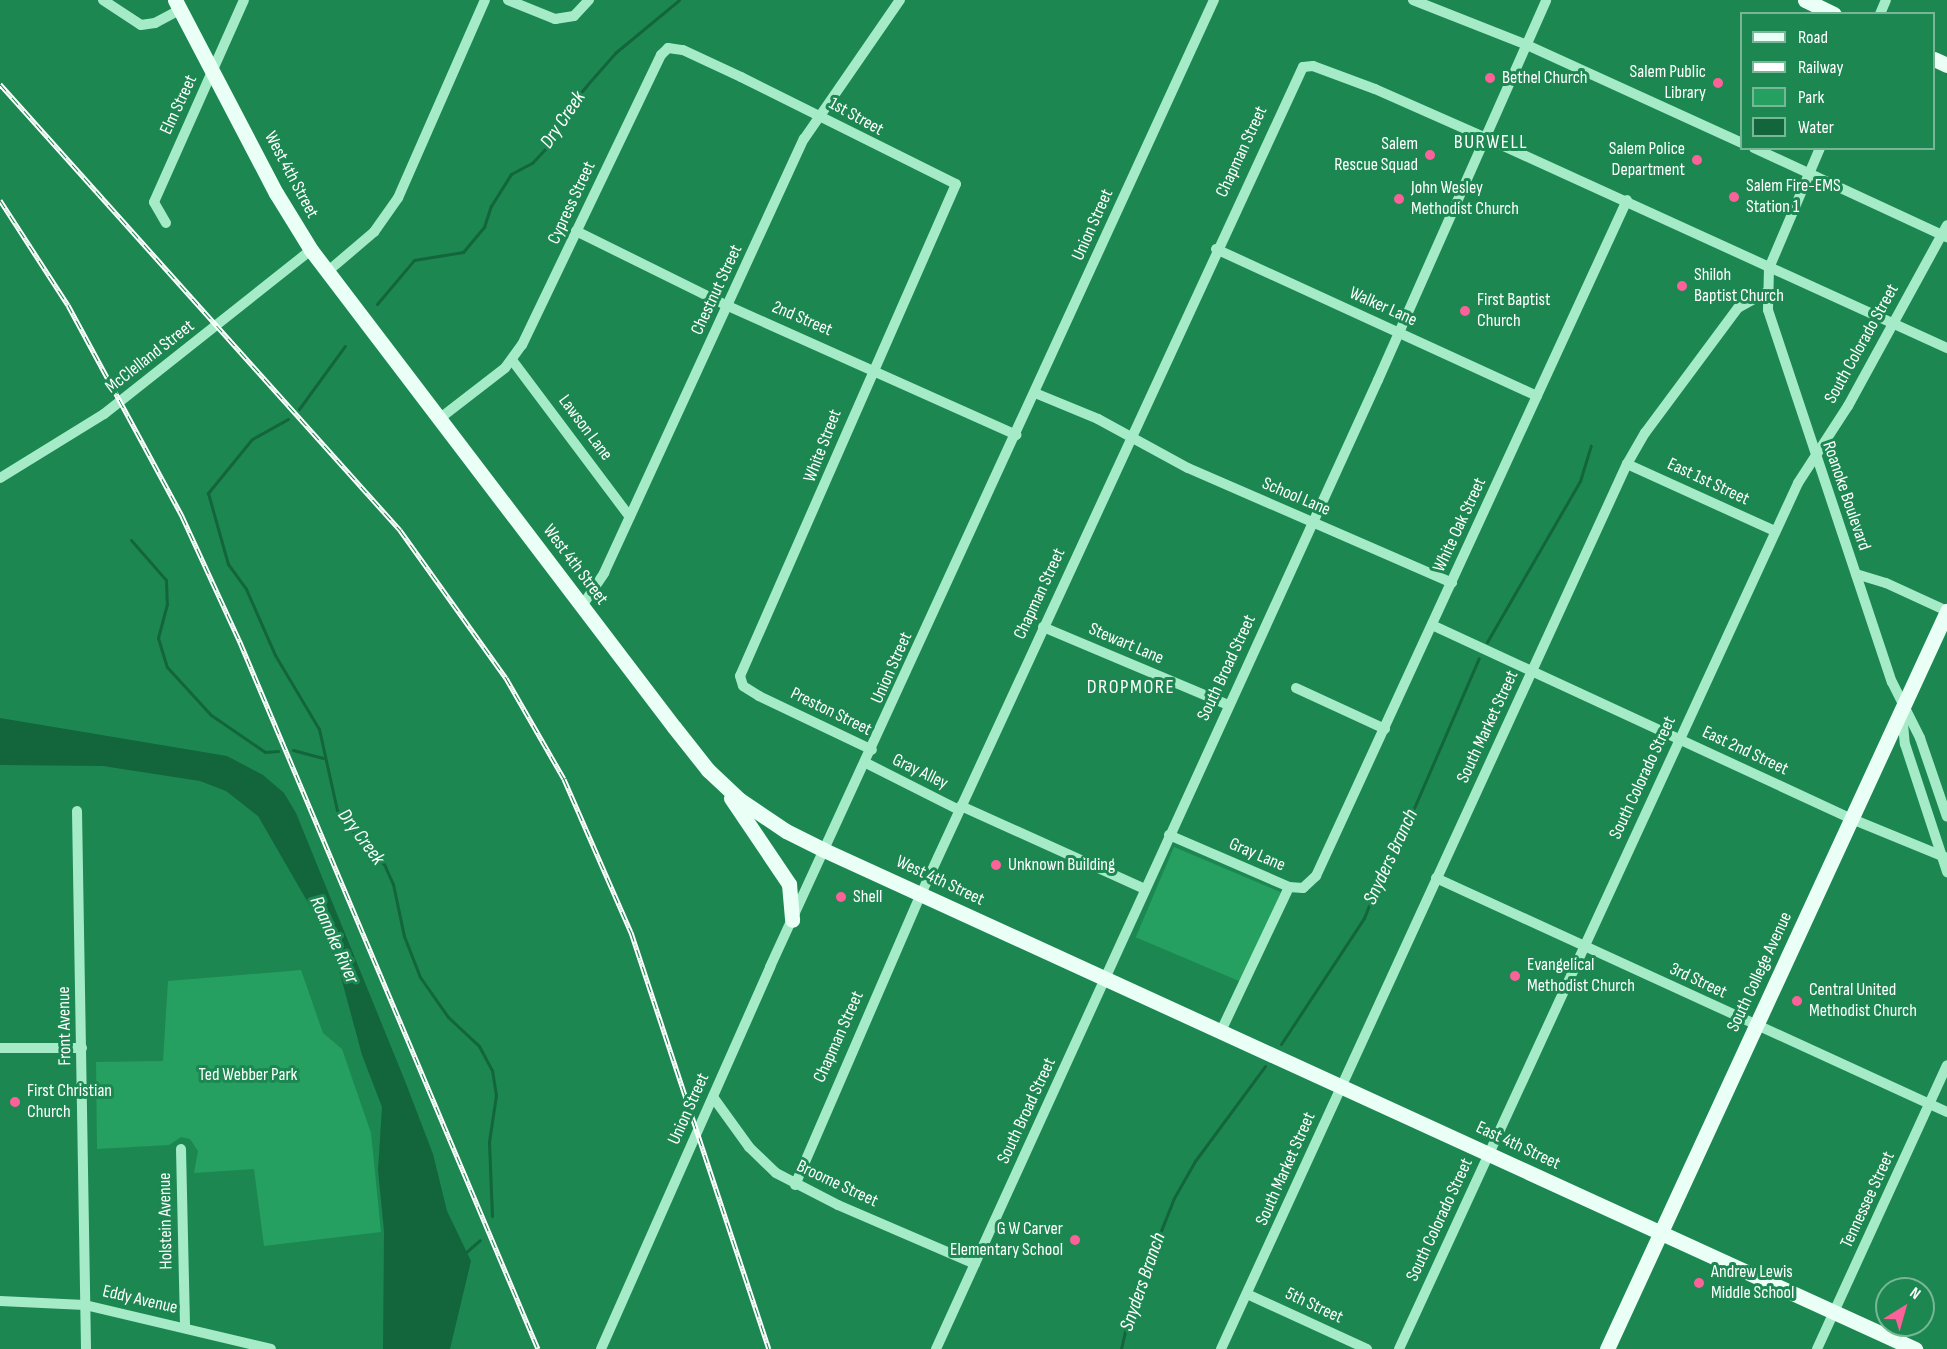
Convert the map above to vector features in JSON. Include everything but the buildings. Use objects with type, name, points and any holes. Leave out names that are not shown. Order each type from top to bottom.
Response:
[{"type":"main road","points":[[1804,0],[1830,12]]},
{"type":"main road","name":"West 4th Street","points":[[178,5],[214,69],[276,193],[311,250],[582,606],[725,788],[763,817],[825,850],[1105,978]]},
{"type":"main road","name":"South College Avenue","points":[[1607,1349],[1947,611]]},
{"type":"main road","points":[[725,788],[789,884],[792,920]]},
{"type":"main road","name":"East 4th Street","points":[[1105,978],[1915,1349]]},
{"type":"street","points":[[103,0],[141,25],[155,23],[178,5]]},
{"type":"street","name":"Elm Street","points":[[166,223],[154,202],[244,0]]},
{"type":"street","points":[[327,272],[374,231],[398,198],[486,0]]},
{"type":"street","points":[[508,0],[555,19],[574,16],[589,0]]},
{"type":"street","name":"Chestnut Street","points":[[582,606],[604,573],[818,116],[900,0]]},
{"type":"street","name":"Union Street","points":[[601,1349],[792,920],[872,750],[1214,0]]},
{"type":"street","points":[[1413,0],[1527,45],[1740,142]]},
{"type":"street","name":"South Broad Street","points":[[936,1349],[1399,333],[1546,0]]},
{"type":"street","name":"Cypress Street","points":[[439,419],[512,360],[530,330],[664,51],[683,50],[741,77]]},
{"type":"street","name":"Chapman Street","points":[[795,1185],[921,894],[1299,70],[1313,66],[1486,138],[1627,200],[1947,348]]},
{"type":"street","name":"1st Street","points":[[741,77],[956,184]]},
{"type":"street","points":[[1758,150],[1945,232]]},
{"type":"street","points":[[1767,292],[1770,268],[1819,150]]},
{"type":"street","name":"White Street","points":[[776,704],[743,686],[741,672],[839,458],[873,369],[956,184]]},
{"type":"street","name":"White Oak Street","points":[[1323,864],[1627,200]]},
{"type":"street","name":"2nd Street","points":[[576,231],[728,306],[1016,435]]},
{"type":"street","name":"South Colorado Street","points":[[1399,1349],[1775,531],[1815,456],[1945,232]]},
{"type":"street","name":"Walker Lane","points":[[1216,249],[1538,396]]},
{"type":"street","name":"McClelland Street","points":[[0,478],[104,414],[311,250]]},
{"type":"street","name":"Roanoke Boulevard","points":[[1767,292],[1775,338],[1815,456],[1902,709],[1920,738],[1947,817]]},
{"type":"street","name":"South Market Street","points":[[1221,1349],[1627,464],[1645,433],[1738,308],[1767,292]]},
{"type":"street","name":"Lawson Lane","points":[[512,360],[630,517]]},
{"type":"street","name":"School Lane","points":[[1035,393],[1098,419],[1130,438],[1312,522],[1452,583]]},
{"type":"street","name":"East 1st Street","points":[[1627,464],[1775,531]]},
{"type":"street","points":[[1856,574],[1886,583],[1947,611]]},
{"type":"street","name":"East 2nd Street","points":[[1432,626],[1852,819],[1945,858]]},
{"type":"street","name":"Stewart Lane","points":[[1043,627],[1229,705]]},
{"type":"street","points":[[1296,688],[1385,729]]},
{"type":"street","name":"Preston Street","points":[[776,704],[872,750]]},
{"type":"street","name":"Roanoke Boulevard","points":[[1902,709],[1905,744],[1945,858],[1947,872]]},
{"type":"street","name":"Gray Alley","points":[[866,763],[960,808],[1145,889]]},
{"type":"street","name":"Front Avenue","points":[[77,811],[86,1349]]},
{"type":"street","name":"Gray Lane","points":[[1169,835],[1289,887],[1307,885],[1323,864]]},
{"type":"street","name":"3rd Street","points":[[1436,878],[1947,1112]]},
{"type":"street","points":[[1221,1031],[1289,887]]},
{"type":"street","points":[[0,1048],[82,1048]]},
{"type":"street","name":"Tennessee Street","points":[[1817,1349],[1947,1065]]},
{"type":"street","name":"Broome Street","points":[[713,1097],[756,1155],[795,1185],[975,1264]]},
{"type":"street","name":"Holstein Avenue","points":[[181,1149],[185,1328]]},
{"type":"street","name":"5th Street","points":[[1247,1294],[1367,1349]]},
{"type":"street","name":"Eddy Avenue","points":[[0,1301],[85,1305],[271,1349]]},
{"type":"green space","points":[[1174,847],[1281,892],[1242,983],[1136,937]]},
{"type":"green space","name":"Ted Webber Park","points":[[301,970],[323,1033],[342,1049],[371,1133],[381,1232],[264,1246],[254,1169],[194,1173],[198,1151],[190,1139],[181,1137],[169,1145],[97,1149],[96,1062],[163,1061],[168,981]]},
{"type":"water","name":"Roanoke River","points":[[0,718],[227,756],[263,775],[284,793],[296,813],[405,1081],[433,1154],[447,1211],[471,1261],[450,1349],[383,1349],[384,1231],[378,1170],[382,1107],[362,1055],[338,966],[314,913],[258,816],[226,791],[200,781],[103,766],[0,765]]},
{"type":"waterway","name":"Dry Creek","points":[[377,304],[414,260],[463,252],[484,227],[491,206],[511,174],[532,163],[547,147],[567,109],[587,85],[615,53],[679,0]]},
{"type":"waterway","name":"Dry Creek","points":[[299,409],[345,346]]},
{"type":"waterway","name":"Dry Creek","points":[[288,419],[252,439],[208,493],[228,564],[246,589],[275,655],[319,729],[337,810],[366,849],[384,864],[393,884],[404,936],[420,977],[448,1017],[479,1046],[492,1070],[496,1095],[489,1142],[492,1216]]},
{"type":"waterway","name":"Snyders Branch","points":[[1487,642],[1580,481],[1591,446]]},
{"type":"waterway","points":[[131,540],[166,580],[167,604],[158,638],[167,667],[211,715],[265,752],[278,751]]},
{"type":"waterway","name":"Snyders Branch","points":[[1281,1044],[1364,918],[1395,841],[1414,808],[1479,658]]},
{"type":"waterway","points":[[293,750],[323,758]]},
{"type":"waterway","name":"Snyders Branch","points":[[1121,1349],[1130,1309],[1174,1198],[1195,1161],[1265,1066]]},
{"type":"waterway","name":"Dry Creek","points":[[464,1254],[480,1240]]},
{"type":"railway","points":[[0,84],[400,530],[506,678],[564,779],[631,932],[769,1349]]},
{"type":"railway","points":[[0,200],[68,305],[182,516],[240,642],[538,1349]]},
{"type":"place","name":"Bethel Church","points":[[1490,78]]},
{"type":"place","name":"Salem Public Library","points":[[1718,83]]},
{"type":"place","name":"Salem Rescue Squad","points":[[1430,155]]},
{"type":"place","name":"Salem Police Department","points":[[1697,160]]},
{"type":"place","name":"Salem Fire-EMS Station 1","points":[[1734,197]]},
{"type":"place","name":"John Wesley Methodist Church","points":[[1399,199]]},
{"type":"place","name":"Shiloh Baptist Church","points":[[1682,286]]},
{"type":"place","name":"First Baptist Church","points":[[1465,311]]},
{"type":"place","name":"Unknown Building","points":[[996,865]]},
{"type":"place","name":"Shell","points":[[841,897]]},
{"type":"place","name":"Evangelical Methodist Church","points":[[1515,976]]},
{"type":"place","name":"Central United Methodist Church","points":[[1797,1001]]},
{"type":"place","name":"First Christian Church","points":[[15,1102]]},
{"type":"place","name":"G W Carver Elementary School","points":[[1075,1240]]},
{"type":"place","name":"Andrew Lewis Middle School","points":[[1699,1283]]},
{"type":"district","name":"BURWELL","points":[[1491,142]]},
{"type":"district","name":"DROPMORE","points":[[1131,687]]}]
